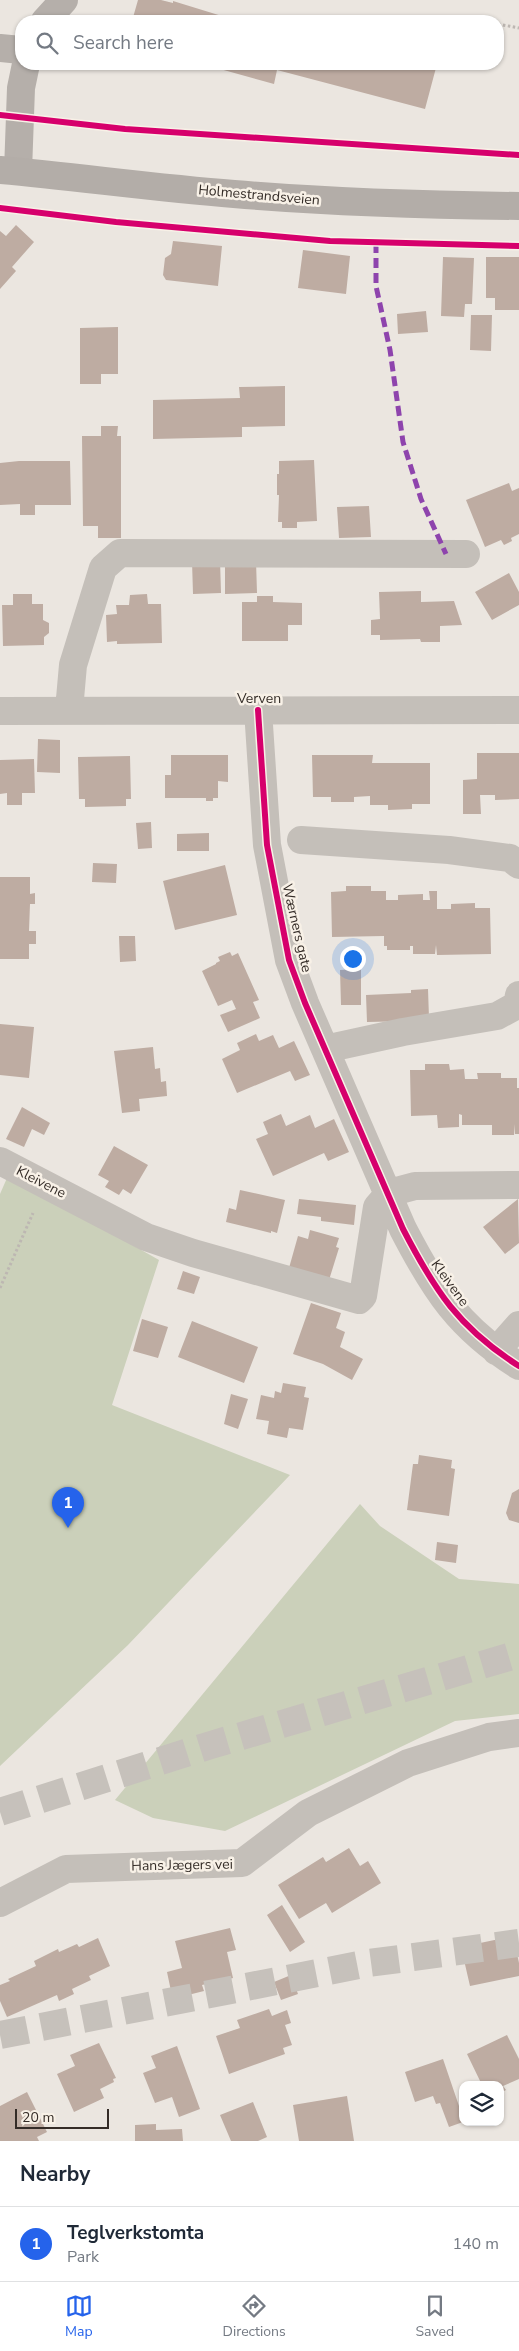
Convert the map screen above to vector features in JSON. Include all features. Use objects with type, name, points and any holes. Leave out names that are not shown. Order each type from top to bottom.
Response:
[{"type":"main road","points":[[50,15],[64,0]]},
{"type":"main road","points":[[0,48],[15,49]]},
{"type":"main road","points":[[9,170],[25,70]]},
{"type":"main road","name":"Holmestrandsveien","points":[[9,170],[232,194],[313,200],[396,205],[519,206]]},
{"type":"street","points":[[69,710],[72,666],[103,568],[120,553],[466,554]]},
{"type":"street","name":"Wærners gate","points":[[258,710],[266,845],[289,960],[325,1049],[389,1193]]},
{"type":"street","name":"Verven","points":[[0,711],[519,710]]},
{"type":"street","points":[[301,840],[450,850],[510,858],[519,865]]},
{"type":"street","points":[[325,1049],[403,1032],[498,1016],[517,1005],[519,995]]},
{"type":"street","name":"Kleivene","points":[[12,1167],[146,1237],[193,1253],[358,1300],[363,1296],[376,1207],[389,1193],[404,1229],[440,1294],[489,1346],[519,1366]]},
{"type":"street","points":[[389,1193],[415,1186],[519,1186]]},
{"type":"street","points":[[489,1346],[519,1324]]},
{"type":"street","name":"Hans Jægers vei","points":[[0,1903],[66,1869],[242,1863],[308,1813],[408,1763],[489,1737],[519,1733]]},
{"type":"path","points":[[504,25],[519,28]]},
{"type":"path","points":[[0,1288],[33,1215],[12,1167]]},
{"type":"green space","points":[[7,1178],[67,1208],[159,1260],[112,1405],[290,1475],[128,1645],[0,1766],[0,1194]]},
{"type":"green space","points":[[360,1504],[380,1526],[459,1579],[519,1584],[519,1714],[455,1721],[225,1831],[153,1818],[115,1800]]},
{"type":"building","points":[[138,0],[161,0],[173,3],[173,1],[218,15],[134,15]]},
{"type":"building","points":[[224,70],[277,70],[274,84]]},
{"type":"building","points":[[277,70],[435,70],[425,109]]},
{"type":"building","points":[[16,225],[34,242],[12,267],[16,271],[0,289],[0,231],[6,236]]},
{"type":"building","points":[[173,241],[222,246],[218,286],[166,280],[163,275],[165,258],[171,254]]},
{"type":"building","points":[[303,250],[350,256],[346,294],[298,288]]},
{"type":"building","points":[[443,257],[474,258],[472,304],[465,304],[464,317],[441,316]]},
{"type":"building","points":[[486,257],[519,257],[519,310],[495,310],[495,298],[486,298]]},
{"type":"building","points":[[426,311],[428,332],[398,334],[397,314]]},
{"type":"building","points":[[471,315],[492,315],[491,351],[470,350]]},
{"type":"building","points":[[118,327],[118,374],[101,374],[101,384],[80,384],[80,328]]},
{"type":"building","points":[[285,386],[285,426],[242,427],[242,437],[153,439],[153,400],[240,398],[239,387]]},
{"type":"building","points":[[101,426],[118,426],[117,436],[121,436],[121,538],[98,538],[98,526],[83,526],[82,436],[101,436]]},
{"type":"building","points":[[314,460],[317,521],[297,522],[297,528],[282,528],[282,522],[278,522],[279,495],[277,495],[277,474],[279,474],[279,461]]},
{"type":"building","points":[[70,461],[71,505],[35,505],[35,515],[20,515],[20,504],[0,505],[0,463]]},
{"type":"building","points":[[509,483],[512,491],[519,488],[519,534],[511,538],[512,541],[504,545],[501,540],[485,547],[466,500]]},
{"type":"building","points":[[369,506],[371,537],[339,538],[337,507]]},
{"type":"building","points":[[220,560],[221,593],[193,594],[192,561]]},
{"type":"building","points":[[256,561],[257,593],[225,594],[225,562]]},
{"type":"building","points":[[509,573],[519,592],[519,605],[492,620],[475,592]]},
{"type":"building","points":[[421,591],[421,602],[454,601],[462,625],[440,626],[440,642],[421,642],[420,639],[380,640],[380,635],[371,635],[371,620],[380,619],[379,592]]},
{"type":"building","points":[[13,594],[32,594],[32,604],[43,604],[43,620],[49,623],[49,633],[44,637],[44,645],[3,646],[2,605],[13,605]]},
{"type":"building","points":[[147,594],[148,604],[161,604],[162,643],[117,644],[117,641],[107,642],[106,615],[117,614],[116,605],[129,605],[130,595]]},
{"type":"building","points":[[257,596],[273,596],[273,602],[302,603],[302,625],[288,625],[288,641],[242,641],[242,602],[257,602]]},
{"type":"building","points":[[38,739],[60,740],[60,773],[37,772]]},
{"type":"building","points":[[477,753],[519,753],[519,799],[495,800],[495,795],[480,795],[481,814],[463,814],[463,780],[477,779]]},
{"type":"building","points":[[171,755],[228,755],[228,782],[218,781],[218,798],[213,798],[213,801],[206,801],[206,798],[165,798],[165,775],[171,775]]},
{"type":"building","points":[[312,755],[373,755],[372,763],[430,763],[430,804],[412,804],[412,809],[388,810],[388,805],[370,805],[370,796],[354,797],[354,802],[331,802],[331,797],[313,797]]},
{"type":"building","points":[[130,756],[131,799],[126,799],[126,806],[85,807],[85,799],[79,799],[78,757]]},
{"type":"building","points":[[34,759],[35,793],[22,793],[22,805],[7,805],[7,793],[0,794],[0,760]]},
{"type":"building","points":[[151,822],[152,848],[138,849],[136,823]]},
{"type":"building","points":[[209,833],[209,851],[177,851],[177,834]]},
{"type":"building","points":[[93,863],[117,864],[116,883],[92,882]]},
{"type":"building","points":[[225,865],[237,915],[175,930],[163,881]]},
{"type":"building","points":[[0,877],[30,877],[30,894],[35,893],[35,904],[30,904],[29,931],[36,931],[36,944],[29,944],[29,959],[0,959]]},
{"type":"building","points":[[346,886],[371,886],[371,891],[386,891],[386,900],[398,900],[398,895],[423,894],[423,900],[430,900],[429,891],[437,891],[437,909],[451,909],[451,904],[475,903],[475,908],[490,908],[491,954],[437,955],[436,945],[435,954],[413,954],[413,946],[410,946],[410,950],[387,950],[387,946],[384,946],[384,936],[332,937],[331,892],[346,891]]},
{"type":"building","points":[[119,936],[135,936],[136,961],[120,962]]},
{"type":"building","points":[[230,952],[232,956],[238,953],[259,1000],[253,1002],[260,1018],[228,1032],[220,1015],[236,1009],[232,1000],[218,1006],[202,971],[220,961],[218,957]]},
{"type":"building","points":[[361,969],[361,1005],[341,1005],[340,970]]},
{"type":"building","points":[[428,989],[429,1018],[412,1021],[367,1022],[366,995],[411,993],[411,990]]},
{"type":"building","points":[[0,1024],[34,1027],[29,1078],[0,1075]]},
{"type":"building","points":[[256,1034],[259,1041],[273,1035],[279,1048],[294,1041],[310,1075],[295,1081],[290,1071],[237,1093],[222,1059],[240,1050],[237,1043]]},
{"type":"building","points":[[153,1047],[155,1069],[160,1068],[161,1082],[166,1081],[167,1096],[139,1099],[140,1111],[122,1113],[114,1051]]},
{"type":"building","points":[[425,1064],[449,1064],[450,1070],[464,1069],[465,1079],[478,1079],[477,1073],[501,1073],[501,1078],[517,1078],[517,1088],[519,1088],[519,1134],[515,1134],[515,1124],[514,1135],[492,1135],[492,1125],[462,1125],[462,1115],[459,1114],[459,1127],[438,1128],[437,1115],[411,1116],[410,1070],[425,1070]]},
{"type":"building","points":[[22,1107],[50,1123],[44,1135],[32,1129],[24,1147],[6,1139]]},
{"type":"building","points":[[281,1114],[286,1126],[310,1115],[315,1128],[334,1119],[349,1152],[328,1161],[324,1153],[273,1176],[256,1139],[268,1134],[263,1122]]},
{"type":"building","points":[[114,1146],[148,1165],[131,1194],[123,1189],[119,1195],[105,1187],[109,1181],[98,1175]]},
{"type":"building","points":[[240,1190],[285,1200],[277,1233],[226,1222],[229,1208],[236,1210]]},
{"type":"building","points":[[299,1199],[356,1205],[354,1225],[321,1221],[321,1217],[297,1214]]},
{"type":"building","points":[[518,1199],[519,1243],[505,1254],[483,1227]]},
{"type":"building","points":[[310,1230],[339,1238],[336,1247],[339,1248],[329,1280],[289,1268],[298,1236],[308,1239]]},
{"type":"building","points":[[183,1271],[200,1277],[194,1294],[177,1289]]},
{"type":"building","points":[[311,1303],[341,1313],[336,1328],[345,1332],[340,1347],[363,1359],[352,1380],[323,1364],[293,1354]]},
{"type":"building","points":[[142,1319],[168,1327],[158,1358],[133,1351]]},
{"type":"building","points":[[192,1321],[258,1347],[244,1383],[178,1357]]},
{"type":"building","points":[[283,1383],[306,1387],[304,1397],[309,1398],[303,1430],[289,1428],[287,1438],[267,1434],[269,1421],[256,1419],[261,1395],[274,1398],[275,1391],[281,1393]]},
{"type":"building","points":[[231,1394],[248,1399],[238,1429],[224,1424]]},
{"type":"building","points":[[419,1455],[452,1460],[451,1468],[455,1469],[449,1516],[407,1510],[413,1464],[418,1464]]},
{"type":"building","points":[[519,1489],[519,1523],[509,1520],[506,1513],[512,1493]]},
{"type":"building","points":[[437,1542],[458,1545],[456,1563],[435,1560]]},
{"type":"building","points":[[349,1848],[360,1866],[368,1861],[381,1883],[332,1913],[326,1903],[299,1919],[278,1885],[323,1857],[326,1862]]},
{"type":"building","points":[[282,1905],[305,1942],[290,1952],[267,1915]]},
{"type":"building","points":[[230,1928],[236,1950],[227,1952],[233,1978],[202,1985],[204,1991],[188,1995],[186,1988],[171,1991],[167,1972],[182,1968],[175,1941]]},
{"type":"building","points":[[513,1936],[519,1963],[519,1976],[470,1986],[461,1947]]},
{"type":"building","points":[[98,1938],[110,1966],[89,1976],[91,1980],[72,1989],[74,1994],[59,2001],[57,1995],[7,2017],[0,2001],[0,1985],[10,1981],[8,1979],[36,1966],[34,1961],[58,1949],[59,1952],[77,1944],[79,1947]]},
{"type":"building","points":[[291,1975],[298,1994],[281,2000],[274,1982]]},
{"type":"building","points":[[269,2009],[272,2016],[287,2010],[291,2023],[285,2025],[292,2045],[283,2048],[285,2054],[229,2074],[216,2036],[240,2028],[237,2020]]},
{"type":"building","points":[[507,2035],[519,2059],[519,2079],[504,2086],[504,2081],[480,2081],[467,2054]]},
{"type":"building","points":[[99,2043],[116,2078],[113,2079],[114,2082],[100,2089],[104,2098],[74,2112],[57,2074],[75,2066],[70,2055]]},
{"type":"building","points":[[177,2046],[200,2109],[179,2117],[172,2097],[155,2103],[143,2073],[156,2068],[151,2056]]},
{"type":"building","points":[[443,2059],[459,2106],[459,2123],[449,2127],[440,2103],[436,2104],[433,2096],[415,2102],[405,2072]]},
{"type":"building","points":[[27,2092],[47,2132],[37,2137],[39,2141],[0,2141],[0,2106]]},
{"type":"building","points":[[347,2096],[354,2141],[299,2141],[293,2105]]},
{"type":"building","points":[[253,2102],[267,2137],[258,2141],[231,2141],[220,2115]]},
{"type":"building","points":[[156,2124],[156,2130],[182,2129],[183,2141],[135,2141],[135,2125]]},
{"type":"tunnel","points":[[0,1812],[211,1745],[519,1654]]},
{"type":"tunnel","points":[[0,2035],[369,1963],[519,1943]]},
{"type":"marked path","points":[[376,243],[376,286],[390,350],[403,442],[421,499],[446,554]]},
{"type":"cycle path","points":[[0,115],[125,129],[519,155]]},
{"type":"cycle path","points":[[0,208],[116,222],[330,241],[519,246]]},
{"type":"cycle path","points":[[258,710],[267,845],[289,960],[305,1003],[403,1229],[426,1271],[438,1290],[464,1322],[498,1352],[519,1366]]},
{"type":"place","name":"Teglverkstomta","points":[[68,1528]]}]
